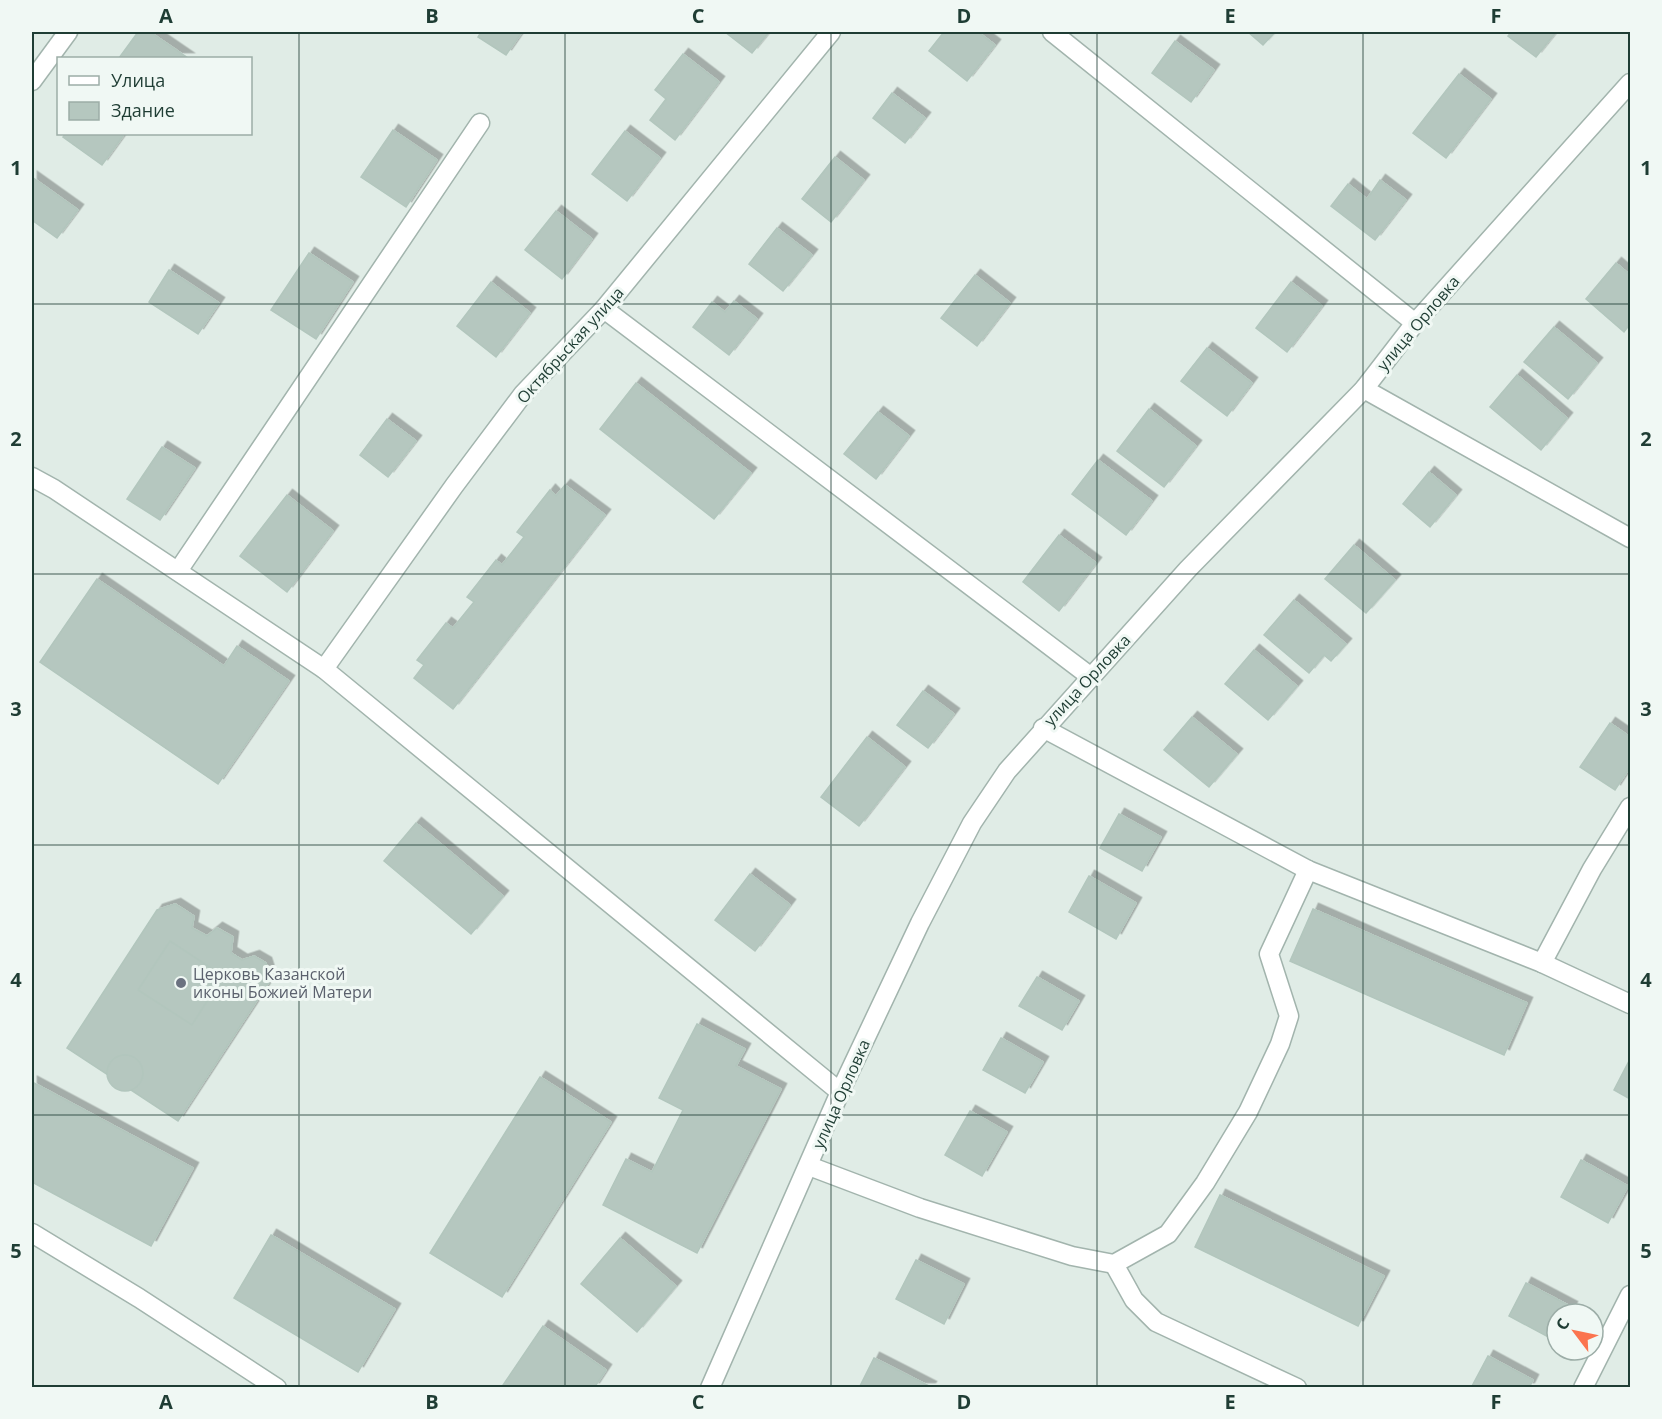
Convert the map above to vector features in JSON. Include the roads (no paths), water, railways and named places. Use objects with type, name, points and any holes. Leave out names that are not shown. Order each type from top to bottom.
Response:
[{"type":"street","points":[[32,81],[68,32]]},
{"type":"street","name":"Октябрьская улица","points":[[324,669],[454,486],[523,394],[604,309],[831,32]]},
{"type":"street","points":[[1052,32],[1415,323]]},
{"type":"street","name":"улица Орловка","points":[[710,1388],[840,1092],[920,923],[972,824],[1007,771],[1188,568],[1364,389],[1415,323],[1630,83]]},
{"type":"street","points":[[178,571],[480,123]]},
{"type":"street","points":[[604,309],[1091,677]]},
{"type":"street","points":[[1364,389],[1630,538]]},
{"type":"street","points":[[32,477],[324,669],[840,1092]]},
{"type":"street","points":[[1043,728],[1308,870],[1542,963],[1630,1004]]},
{"type":"street","points":[[1542,963],[1592,868],[1630,807]]},
{"type":"street","points":[[809,1166],[920,1208],[1072,1256],[1114,1264],[1168,1234],[1205,1183],[1248,1112],[1280,1044],[1289,1016],[1269,954],[1308,870]]},
{"type":"street","points":[[32,1233],[140,1298],[277,1388]]},
{"type":"street","points":[[1114,1264],[1134,1300],[1156,1322],[1297,1388]]},
{"type":"street","points":[[1582,1388],[1630,1295]]},
{"type":"place","name":"Церковь Казанской иконы Божией Матери","points":[[181,983]]}]
